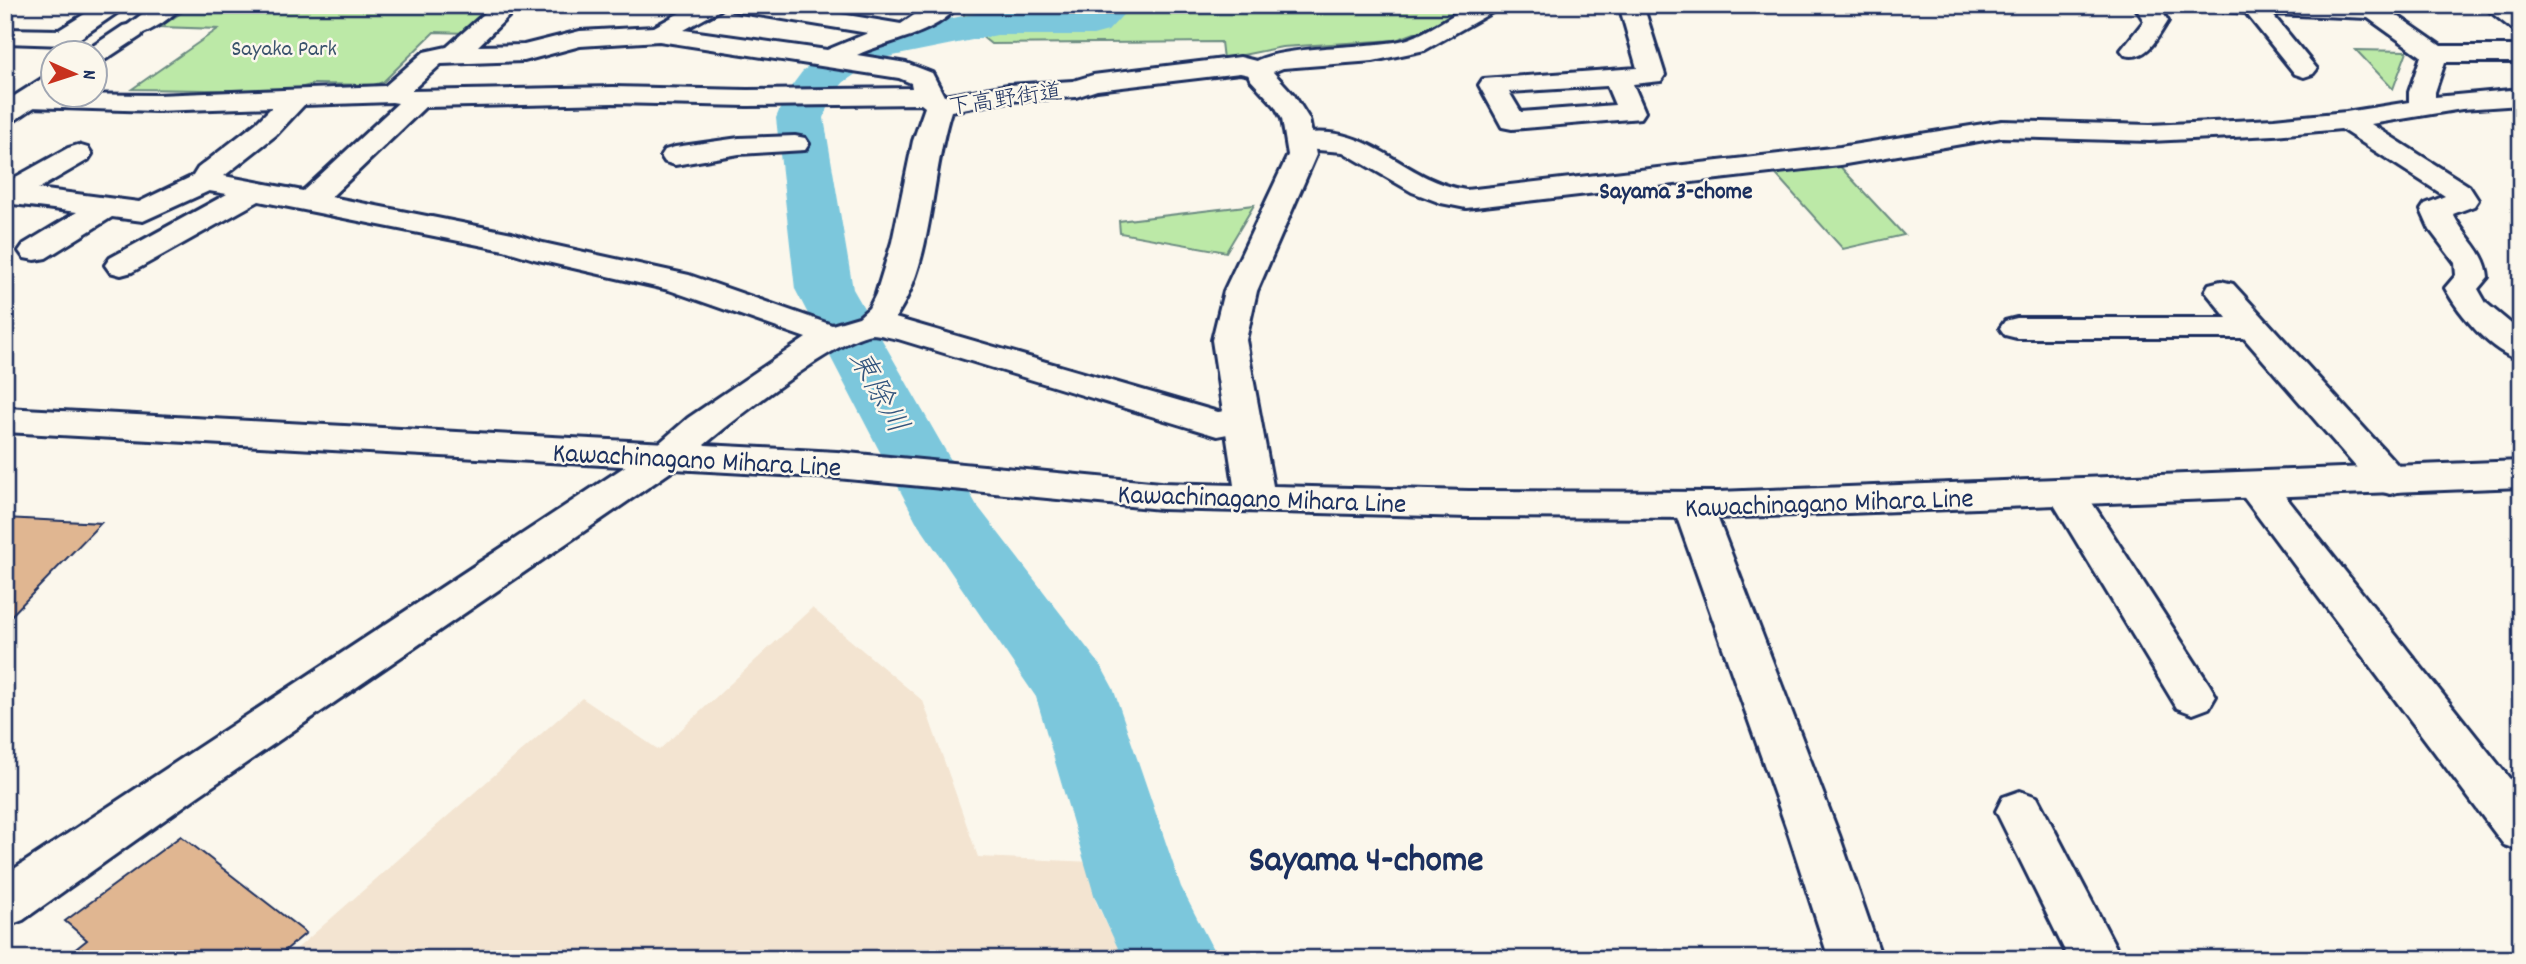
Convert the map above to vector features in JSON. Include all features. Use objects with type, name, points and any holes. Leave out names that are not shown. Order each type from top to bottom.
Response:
[{"type":"street","points":[[5,36],[64,38],[116,5]]},
{"type":"street","points":[[108,47],[170,5]]},
{"type":"street","points":[[455,54],[508,5]]},
{"type":"street","points":[[659,34],[712,5]]},
{"type":"street","points":[[740,5],[901,31]]},
{"type":"street","points":[[841,60],[866,41],[909,29],[946,5]]},
{"type":"street","name":"下高野街道","points":[[5,904],[669,455],[701,426],[888,307],[918,202],[934,101],[1076,89],[1093,83],[1232,66],[1259,69],[1279,61],[1373,53],[1416,45],[1488,5]]},
{"type":"street","points":[[1617,77],[1652,75],[1631,5]]},
{"type":"street","points":[[2134,50],[2156,21],[2146,5]]},
{"type":"street","points":[[2222,5],[2370,8],[2435,54],[2521,54]]},
{"type":"street","points":[[2494,5],[2521,24]]},
{"type":"street","points":[[2253,6],[2304,69]]},
{"type":"street","points":[[613,37],[635,13]]},
{"type":"street","points":[[17,99],[156,103],[295,99],[308,95],[405,96],[613,95],[934,101],[923,79],[906,71],[659,34],[580,39],[524,53],[433,57],[405,96],[310,201]]},
{"type":"street","points":[[2422,107],[2422,92],[2435,54]]},
{"type":"street","points":[[1256,498],[1229,340],[1231,321],[1242,282],[1302,155],[1302,142],[1294,111],[1259,73],[1259,69]]},
{"type":"street","points":[[5,114],[17,99],[38,90]]},
{"type":"street","points":[[1302,142],[1339,142],[1353,146],[1434,191],[1450,198],[1466,199],[1840,156],[2002,128],[2150,133],[2346,120],[2422,107],[2521,97]]},
{"type":"street","points":[[739,146],[747,98]]},
{"type":"street","points":[[205,181],[208,174],[266,129],[295,99]]},
{"type":"street","points":[[2346,120],[2459,192],[2463,200],[2436,209],[2445,230],[2471,262],[2472,277],[2461,288],[2473,309],[2521,350]]},
{"type":"street","points":[[675,156],[739,146],[794,144]]},
{"type":"street","points":[[7,194],[78,154]]},
{"type":"street","points":[[7,194],[143,212],[205,181],[512,242],[534,250],[678,282],[848,331],[904,330],[1217,425],[1241,421]]},
{"type":"street","points":[[121,265],[255,191]]},
{"type":"street","points":[[35,251],[107,207]]},
{"type":"street","points":[[2221,290],[2390,481]]},
{"type":"street","points":[[2017,328],[2255,328]]},
{"type":"street","name":"Kawachinagano Mihara Line","points":[[5,420],[669,455],[883,470],[1161,496],[1693,506],[2521,474]]},
{"type":"street","points":[[2256,486],[2521,830]]},
{"type":"street","points":[[2066,493],[2193,696]]},
{"type":"street","points":[[1693,506],[1814,835],[1856,959]]},
{"type":"street","points":[[2020,811],[2096,959]]},
{"type":"shaded area","points":[[812,608],[923,701],[978,857],[1093,862],[1096,902],[1124,959],[285,959],[582,698],[659,750]]},
{"type":"green space","name":"Sayaka Park","points":[[193,5],[498,5],[467,33],[434,32],[383,82],[374,85],[314,84],[289,91],[132,89],[218,29],[160,27]]},
{"type":"green space","points":[[964,5],[1472,5],[1444,22],[1396,40],[1282,47],[1223,59],[1221,42],[991,44],[964,22]]},
{"type":"green space","points":[[2356,50],[2407,51],[2393,89]]},
{"type":"green space","points":[[1835,161],[1904,235],[1843,249],[1771,169]]},
{"type":"green space","points":[[1254,205],[1226,252],[1120,233],[1119,221]]},
{"type":"building","points":[[5,518],[101,523],[5,622]]},
{"type":"building","points":[[181,836],[306,933],[275,959],[63,959],[87,940],[65,921]]},
{"type":"waterway","name":"東除川","points":[[1111,5],[1093,22],[997,22],[876,46],[850,57],[828,72],[811,92],[800,118],[824,289],[951,521],[1073,688],[1140,898],[1171,959]]},
{"type":"district","name":"Sayama 3-chome","points":[[1676,190]]},
{"type":"district","name":"Sayama 4-chome","points":[[1366,857]]}]
